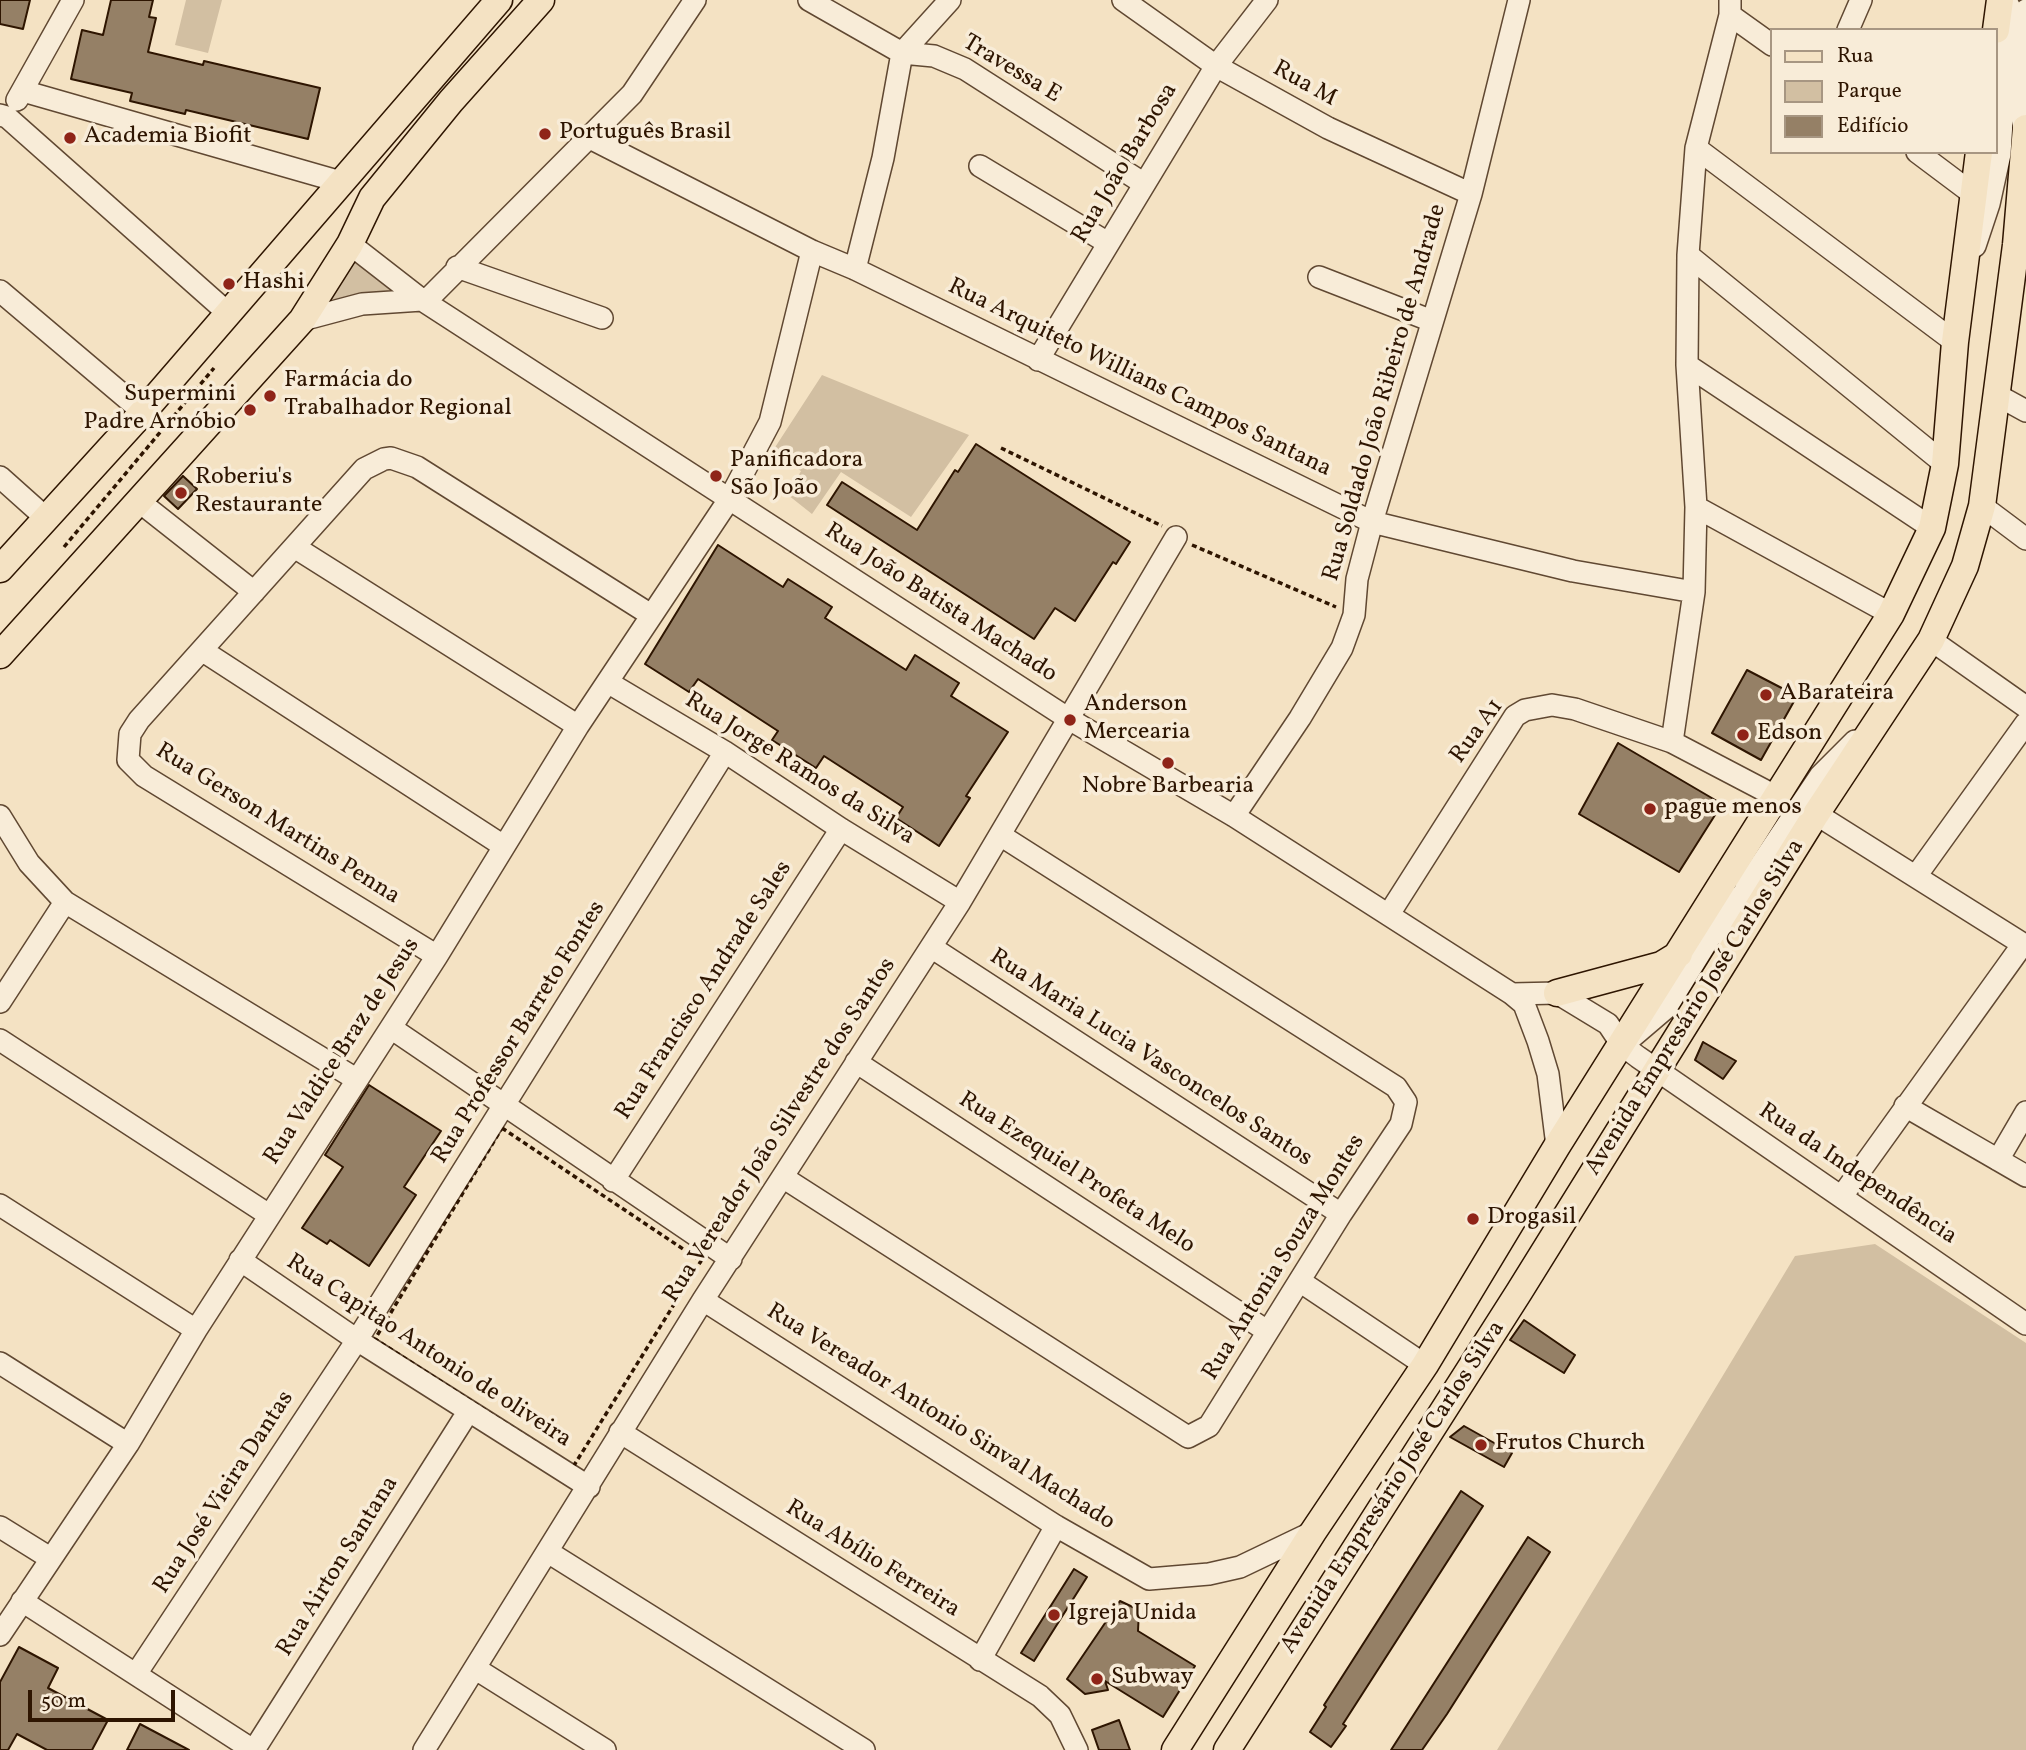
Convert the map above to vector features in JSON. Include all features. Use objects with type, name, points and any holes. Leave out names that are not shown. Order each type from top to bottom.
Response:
[{"type":"main road","points":[[0,569],[229,314],[499,0]]},
{"type":"main road","points":[[0,655],[141,503],[223,406],[302,320],[350,244],[372,198],[451,101],[541,0]]},
{"type":"main road","points":[[1996,28],[2000,0]]},
{"type":"main road","name":"Avenida Empresário José Carlos Silva","points":[[1227,1750],[1657,1071],[1816,814],[1931,640],[1965,566],[1982,506],[1996,394],[2021,248],[2025,134]]},
{"type":"main road","name":"Avenida Empresário José Carlos Silva","points":[[1175,1750],[1312,1532],[1425,1365],[1557,1146],[1681,953],[1891,614],[1933,528],[1945,464],[1955,342],[1979,154]]},
{"type":"main road","points":[[1557,993],[1661,965],[1681,953]]},
{"type":"street","points":[[73,0],[23,91],[3,116],[229,314]]},
{"type":"street","points":[[302,320],[362,304],[424,301],[644,80],[695,0]]},
{"type":"street","name":"Travessa E","points":[[809,0],[902,53],[934,56],[965,69],[1143,183]]},
{"type":"street","points":[[856,269],[883,158],[902,53],[950,0]]},
{"type":"street","name":"Rua M","points":[[1123,0],[1216,66],[1328,128],[1471,194]]},
{"type":"street","name":"Rua João Barbosa","points":[[1038,360],[1216,66],[1267,0]]},
{"type":"street","name":"Rua Soldado João Ribeiro de Andrade","points":[[1234,816],[1300,718],[1342,648],[1354,615],[1356,579],[1471,194],[1519,0]]},
{"type":"street","points":[[1849,28],[1861,0]]},
{"type":"street","points":[[1963,280],[1989,204],[2000,154],[2010,0]]},
{"type":"street","points":[[1770,43],[1730,7],[1696,148],[1688,255],[1687,365],[1696,508],[1694,592],[1672,743],[1777,797]]},
{"type":"street","points":[[2025,134],[2018,72],[2026,10]]},
{"type":"street","points":[[23,91],[341,182]]},
{"type":"street","name":"Rua Arquiteto Willians Campos Santana","points":[[588,137],[812,251],[856,269],[1372,522],[1573,571],[1694,592]]},
{"type":"street","points":[[1696,148],[1955,342]]},
{"type":"street","points":[[1920,154],[1973,194]]},
{"type":"street","points":[[979,166],[1108,243]]},
{"type":"street","name":"Rua João Batista Machado","points":[[350,244],[424,301],[1069,719],[1234,816],[1518,999]]},
{"type":"street","name":"Rua Valdice Braz de Jesus","points":[[0,1635],[128,1444],[196,1330],[391,1028],[578,726],[730,498],[758,448],[775,406],[812,251]]},
{"type":"street","points":[[1688,255],[1945,464]]},
{"type":"street","points":[[457,268],[602,318]]},
{"type":"street","points":[[1319,277],[1432,321]]},
{"type":"street","points":[[0,291],[143,412]]},
{"type":"street","points":[[1687,365],[1933,528]]},
{"type":"street","points":[[1996,394],[2026,411]]},
{"type":"street","name":"Rua Gerson Martins Penna","points":[[436,956],[144,776],[128,760],[130,734],[139,720],[364,469],[391,458],[417,467],[651,615]]},
{"type":"street","points":[[0,477],[47,519]]},
{"type":"street","points":[[141,503],[254,592]]},
{"type":"street","points":[[1982,506],[2026,539]]},
{"type":"street","points":[[1696,508],[1891,614]]},
{"type":"street","name":"Rua Vereador João Silvestre dos Santos","points":[[424,1750],[703,1300],[960,902],[1176,537]]},
{"type":"street","points":[[296,548],[578,726]]},
{"type":"street","points":[[1931,640],[2026,707]]},
{"type":"street","points":[[203,651],[502,845]]},
{"type":"street","name":"Rua Jorge Ramos da Silva","points":[[609,683],[725,752],[841,829],[960,902]]},
{"type":"street","name":"Rua A1","points":[[1389,914],[1516,716],[1525,710],[1552,705],[1574,709],[1672,743]]},
{"type":"street","points":[[1726,958],[1734,920],[1747,885],[1820,776],[1885,710]]},
{"type":"street","points":[[1916,876],[2026,723]]},
{"type":"street","name":"Rua Professor Barreto Fontes","points":[[357,1340],[504,1117],[725,752]]},
{"type":"street","points":[[1816,814],[2024,945],[1842,1196]]},
{"type":"street","points":[[0,817],[29,863],[65,902],[356,1079]]},
{"type":"street","name":"Rua Francisco Andrade Sales","points":[[612,1181],[841,829]]},
{"type":"street","name":"Rua Antonia Souza Montes","points":[[784,1178],[1188,1437],[1209,1426],[1341,1214],[1401,1124],[1406,1102],[1401,1092],[1000,835]]},
{"type":"street","points":[[1622,1045],[1666,1008],[1734,898],[1746,846]]},
{"type":"street","points":[[0,1002],[65,902]]},
{"type":"street","name":"Rua Maria Lucia Vasconcelos Santos","points":[[931,947],[1341,1214]]},
{"type":"street","points":[[1557,993],[1518,999],[1548,1074],[1557,1146]]},
{"type":"street","name":"Rua da Independência","points":[[1557,993],[1608,1024],[1622,1045],[1657,1071],[2026,1324]]},
{"type":"street","points":[[391,1028],[504,1117],[612,1181],[731,1259]]},
{"type":"street","points":[[0,1040],[269,1214]]},
{"type":"street","name":"Rua Ezequiel Profeta Melo","points":[[856,1062],[1267,1331]]},
{"type":"street","points":[[1905,1106],[2026,1176]]},
{"type":"street","points":[[1998,1160],[2026,1112]]},
{"type":"street","points":[[0,1205],[196,1330]]},
{"type":"street","name":"Rua Capitao Antonio de oliveira","points":[[240,1260],[357,1340],[589,1487]]},
{"type":"street","points":[[1301,1282],[1425,1365]]},
{"type":"street","name":"Rua Vereador Antonio Sinval Machado","points":[[703,1300],[1056,1526],[1149,1579],[1209,1574],[1240,1567],[1312,1532]]},
{"type":"street","name":"Rua José Vieira Dantas","points":[[136,1674],[357,1340]]},
{"type":"street","points":[[0,1363],[128,1444]]},
{"type":"street","name":"Rua Airton Santana","points":[[253,1750],[468,1412]]},
{"type":"street","name":"Rua Abílio Ferreira","points":[[620,1432],[1040,1696],[1060,1715],[1077,1750]]},
{"type":"street","points":[[979,1660],[1056,1526]]},
{"type":"street","points":[[0,1527],[50,1558]]},
{"type":"street","points":[[548,1552],[864,1750]]},
{"type":"street","points":[[22,1601],[253,1750]]},
{"type":"street","points":[[476,1669],[606,1750]]},
{"type":"path","points":[[183,366],[223,406]]},
{"type":"path","points":[[504,1117],[701,1261],[573,1467],[374,1339],[504,1117]]},
{"type":"green space","points":[[186,0],[222,0],[208,53],[175,45]]},
{"type":"green space","points":[[353,261],[402,293],[327,300]]},
{"type":"green space","points":[[822,375],[969,435],[911,517],[841,472],[812,514],[788,495],[801,471],[772,452]]},
{"type":"green space","points":[[1875,1244],[2026,1343],[2026,1750],[1497,1750],[1795,1256]]},
{"type":"building","points":[[0,0],[30,0],[23,29],[0,24]]},
{"type":"building","points":[[111,0],[153,0],[149,17],[156,18],[148,52],[203,65],[204,61],[320,88],[308,139],[186,110],[185,114],[130,101],[132,93],[71,79],[82,30],[103,35]]},
{"type":"building","points":[[976,444],[1130,542],[1116,564],[1113,562],[1075,621],[1055,608],[1034,639],[827,505],[842,482],[917,530],[955,470],[958,472]]},
{"type":"building","name":"Roberiu's Restaurante","points":[[183,476],[197,489],[178,509],[164,496]]},
{"type":"building","points":[[718,545],[783,587],[788,579],[832,607],[825,618],[906,670],[915,655],[959,683],[951,696],[1008,732],[966,796],[970,798],[939,846],[896,818],[903,807],[824,756],[816,768],[772,740],[778,731],[698,679],[689,692],[645,664]]},
{"type":"building","points":[[1747,670],[1797,696],[1761,760],[1712,733]]},
{"type":"building","name":"pague menos","points":[[1618,743],[1722,804],[1679,872],[1579,814]]},
{"type":"building","points":[[1703,1042],[1736,1061],[1723,1079],[1695,1060]]},
{"type":"building","points":[[369,1085],[441,1131],[404,1187],[416,1195],[369,1266],[330,1240],[327,1244],[302,1228],[343,1167],[325,1155]]},
{"type":"building","points":[[1524,1320],[1575,1355],[1564,1373],[1510,1340]]},
{"type":"building","name":"Frutos Church","points":[[1464,1426],[1512,1453],[1504,1467],[1450,1437]]},
{"type":"building","points":[[1461,1491],[1483,1506],[1343,1724],[1346,1726],[1331,1747],[1310,1732],[1326,1707],[1324,1705]]},
{"type":"building","points":[[1528,1537],[1550,1552],[1447,1714],[1422,1750],[1391,1750]]},
{"type":"building","name":"Igreja Unida","points":[[1074,1569],[1087,1577],[1034,1661],[1021,1653]]},
{"type":"building","points":[[1120,1601],[1139,1610],[1138,1631],[1195,1666],[1163,1717],[1105,1681],[1108,1690],[1085,1694],[1067,1679]]},
{"type":"building","points":[[19,1647],[58,1668],[48,1688],[108,1720],[92,1750],[47,1750],[17,1734],[8,1750],[0,1750],[0,1682]]},
{"type":"building","points":[[1119,1720],[1130,1750],[1099,1750],[1092,1730]]},
{"type":"building","points":[[140,1724],[189,1750],[127,1750]]},
{"type":"place","name":"Português Brasil","points":[[545,134]]},
{"type":"place","name":"Academia Biofit","points":[[70,138]]},
{"type":"place","name":"Hashi","points":[[229,284]]},
{"type":"place","name":"Farmácia do Trabalhador Regional","points":[[270,396]]},
{"type":"place","name":"Supermini Padre Arnóbio","points":[[250,410]]},
{"type":"place","name":"Panificadora São João","points":[[716,476]]},
{"type":"place","name":"Roberiu's Restaurante","points":[[181,493]]},
{"type":"place","name":"ABarateira","points":[[1766,695]]},
{"type":"place","name":"Anderson Mercearia","points":[[1070,720]]},
{"type":"place","name":"Edson","points":[[1743,735]]},
{"type":"place","name":"Nobre Barbearia","points":[[1168,763]]},
{"type":"place","name":"pague menos","points":[[1650,809]]},
{"type":"place","name":"Drogasil","points":[[1473,1219]]},
{"type":"place","name":"Frutos Church","points":[[1481,1445]]},
{"type":"place","name":"Igreja Unida","points":[[1054,1615]]},
{"type":"place","name":"Subway","points":[[1097,1679]]}]
